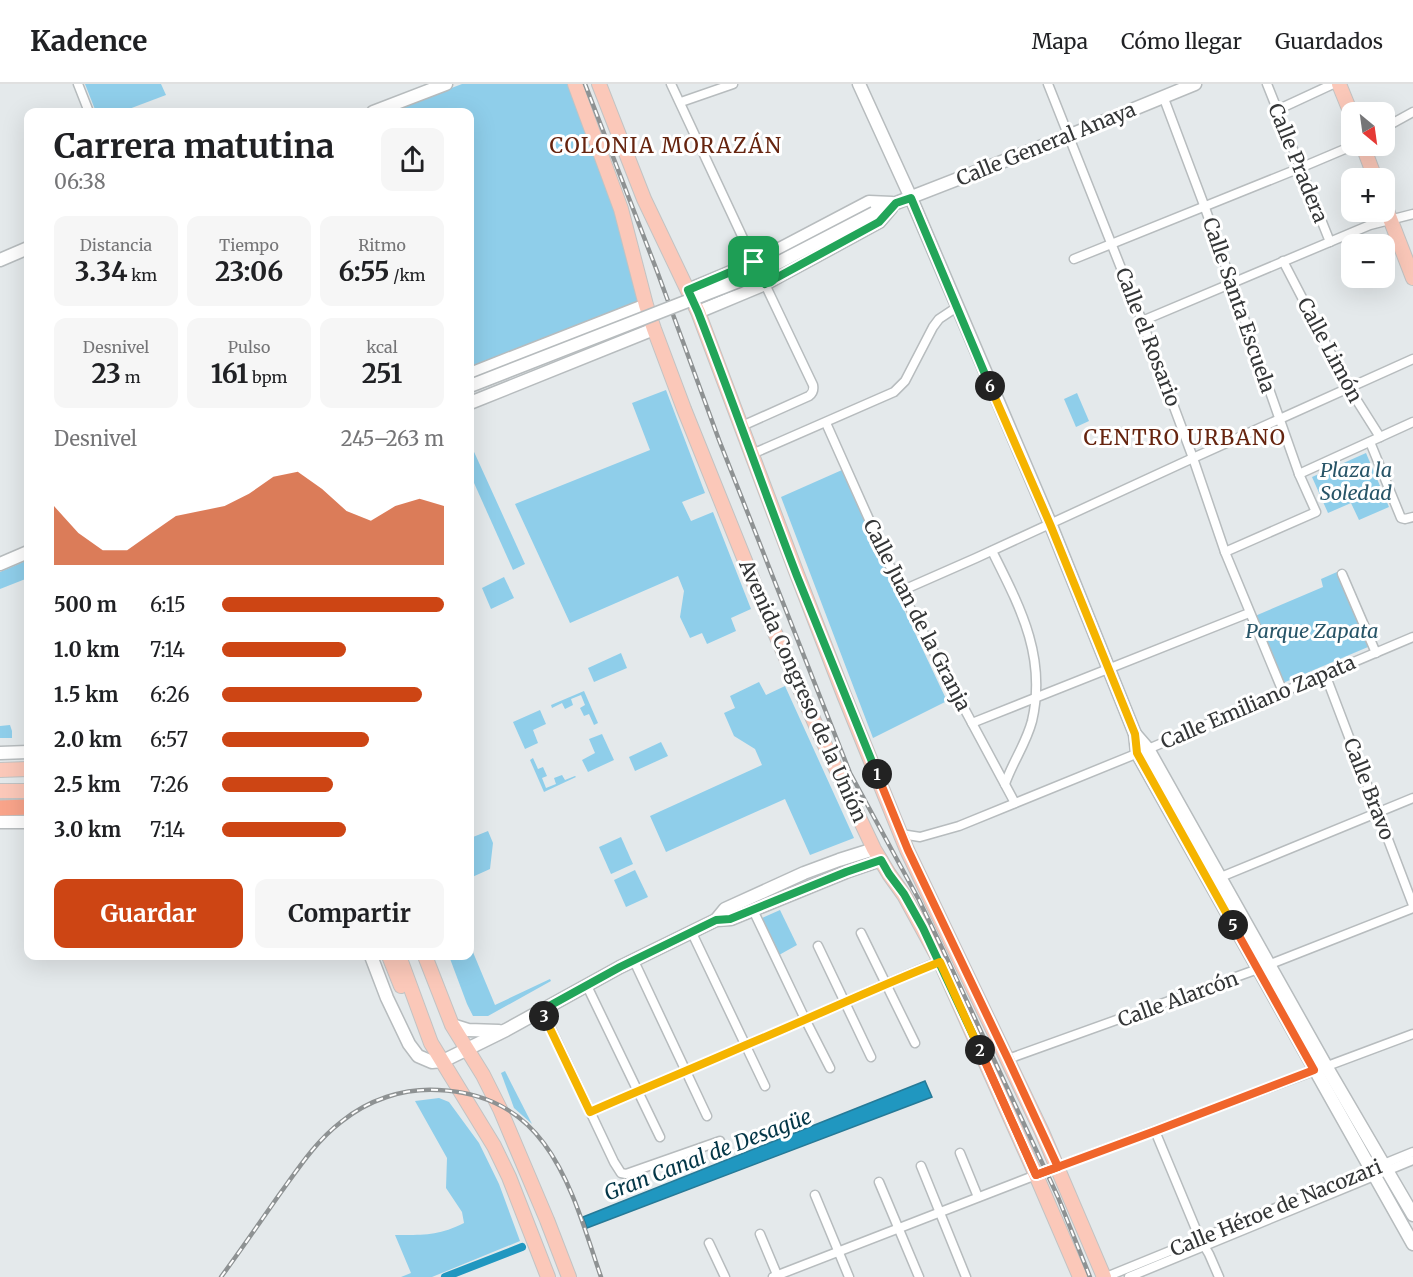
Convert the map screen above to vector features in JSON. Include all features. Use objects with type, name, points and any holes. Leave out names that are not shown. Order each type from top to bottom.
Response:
[{"type":"highway","points":[[0,808],[24,807]]},
{"type":"main road","name":"Avenida Congreso de la Unión","points":[[575,84],[621,208],[654,329],[764,608],[822,740],[878,855],[904,894],[940,962],[1080,1277]]},
{"type":"main road","name":"Avenida Congreso de la Unión","points":[[599,84],[644,199],[698,312],[829,657],[912,860],[1058,1167],[1105,1277]]},
{"type":"main road","points":[[1339,84],[1346,102]]},
{"type":"main road","points":[[1392,222],[1413,278]]},
{"type":"main road","points":[[0,770],[24,769]]},
{"type":"main road","points":[[0,791],[24,791]]},
{"type":"main road","points":[[391,960],[410,1010],[494,1146],[547,1274]]},
{"type":"main road","points":[[400,960],[431,1043]]},
{"type":"main road","points":[[427,960],[452,1025],[483,1075],[500,1109],[547,1220],[568,1277]]},
{"type":"street","points":[[78,84],[87,108]]},
{"type":"street","points":[[383,108],[446,84]]},
{"type":"street","points":[[671,84],[814,389],[809,396],[742,426]]},
{"type":"street","points":[[681,102],[733,84]]},
{"type":"street","points":[[860,84],[1050,524],[1142,751],[1320,1068],[1380,1170],[1413,1215]]},
{"type":"street","name":"Calle el Rosario","points":[[1048,84],[1142,321],[1225,552],[1283,692]]},
{"type":"street","name":"Calle General Anaya","points":[[474,384],[739,281],[896,203],[1195,84]]},
{"type":"street","name":"Calle Pradera","points":[[1267,84],[1330,242]]},
{"type":"street","points":[[1277,110],[1333,84]]},
{"type":"street","name":"Calle Santa Escuela","points":[[1163,96],[1299,474],[1316,512],[1225,552]]},
{"type":"street","points":[[1395,122],[1413,112]]},
{"type":"street","points":[[1074,259],[1341,151]]},
{"type":"street","name":"Calle General Anaya","points":[[688,290],[754,262],[869,202],[896,203]]},
{"type":"street","name":"Calle General Anaya","points":[[698,312],[765,284],[879,222],[896,203]]},
{"type":"street","points":[[1395,219],[1413,214]]},
{"type":"street","points":[[1142,321],[1370,225],[1383,222]]},
{"type":"street","points":[[0,260],[24,250]]},
{"type":"street","name":"Calle Limón","points":[[1283,261],[1349,388],[1380,437]]},
{"type":"street","points":[[474,372],[646,305]]},
{"type":"street","points":[[752,454],[887,396],[900,387],[933,327],[939,319],[957,308]]},
{"type":"street","points":[[474,401],[654,329]]},
{"type":"street","points":[[901,591],[1413,359]]},
{"type":"street","points":[[1299,474],[1413,422]]},
{"type":"street","name":"Calle Juan de la Granja","points":[[826,423],[901,591],[1015,803]]},
{"type":"street","points":[[1370,442],[1403,520],[1413,517]]},
{"type":"street","points":[[992,551],[1026,623],[1035,665],[1036,697],[1032,722],[1005,784]]},
{"type":"street","points":[[0,564],[24,554]]},
{"type":"street","points":[[1342,574],[1376,653]]},
{"type":"street","points":[[972,723],[1249,613]]},
{"type":"street","name":"Calle Emiliano Zapata","points":[[901,834],[920,837],[958,826],[1413,638]]},
{"type":"street","name":"Calle Bravo","points":[[1325,674],[1413,906]]},
{"type":"street","points":[[0,753],[24,752]]},
{"type":"street","points":[[1214,880],[1413,798]]},
{"type":"street","points":[[0,822],[24,822]]},
{"type":"street","points":[[716,920],[730,919],[753,910],[846,872],[878,855]]},
{"type":"street","points":[[373,960],[387,998],[409,1044],[418,1056],[432,1062],[443,1061],[506,1030],[633,961],[692,933],[716,920],[725,909],[815,868],[878,855]]},
{"type":"street","name":"Calle Alarcón","points":[[1008,1059],[1263,967],[1413,906]]},
{"type":"street","points":[[753,910],[830,1068]]},
{"type":"street","points":[[692,933],[765,1086]]},
{"type":"street","points":[[861,933],[915,1043]]},
{"type":"street","points":[[818,946],[871,1056]]},
{"type":"street","points":[[633,961],[707,1116]]},
{"type":"street","points":[[590,1112],[886,983],[940,962]]},
{"type":"street","points":[[587,986],[660,1137]]},
{"type":"street","points":[[542,1010],[621,1173],[626,1174],[720,1142]]},
{"type":"street","points":[[452,1025],[468,1030],[493,1032],[506,1030]]},
{"type":"street","points":[[760,1234],[776,1276],[978,1197],[1413,1034]]},
{"type":"street","points":[[1155,1131],[1219,1277]]},
{"type":"street","name":"Calle Héroe de Nacozari","points":[[1380,1170],[1413,1152]]},
{"type":"street","points":[[960,1153],[978,1197]]},
{"type":"street","name":"Calle Héroe de Nacozari","points":[[1105,1277],[1202,1242],[1380,1170],[1413,1160]]},
{"type":"street","points":[[921,1166],[966,1277]]},
{"type":"street","points":[[1380,1170],[1413,1244]]},
{"type":"street","points":[[879,1182],[919,1277]]},
{"type":"street","points":[[815,1195],[849,1277]]},
{"type":"street","name":"Calle Héroe de Nacozari","points":[[1128,1277],[1202,1242]]},
{"type":"street","points":[[709,1244],[725,1277]]},
{"type":"green space","points":[[85,84],[161,84],[166,95],[132,108],[94,108]]},
{"type":"green space","points":[[462,84],[571,84],[611,186],[638,302],[474,370],[474,108],[399,108]]},
{"type":"green space","points":[[666,390],[705,493],[682,502],[691,521],[713,512],[751,609],[731,618],[736,631],[707,644],[702,633],[690,638],[680,617],[684,591],[678,576],[570,623],[515,504],[650,450],[632,403]]},
{"type":"green space","points":[[1077,393],[1089,421],[1076,427],[1064,399]]},
{"type":"green space","points":[[474,452],[525,564],[513,570],[474,483]]},
{"type":"green space","name":"Plaza la Soledad","points":[[1366,453],[1389,507],[1359,520],[1351,503],[1328,513],[1312,477]]},
{"type":"green space","points":[[842,470],[947,701],[873,738],[781,497]]},
{"type":"green space","points":[[24,562],[24,580],[0,589],[0,572]]},
{"type":"green space","name":"Parque Zapata","points":[[1337,572],[1368,647],[1283,683],[1255,616],[1323,587],[1321,579]]},
{"type":"green space","points":[[504,577],[514,598],[491,609],[482,588]]},
{"type":"green space","points":[[621,653],[627,668],[594,682],[588,668]]},
{"type":"green space","points":[[759,682],[766,695],[785,686],[854,838],[810,855],[785,799],[666,852],[650,816],[762,765],[755,749],[734,736],[724,713],[735,708],[730,696]]},
{"type":"green space","points":[[584,691],[598,723],[594,725],[589,714],[584,716],[580,708],[585,705],[581,695],[571,699],[573,705],[565,709],[562,703],[552,708],[551,705]]},
{"type":"green space","points":[[540,710],[546,724],[533,730],[538,743],[525,749],[513,722]]},
{"type":"green space","points":[[10,725],[12,738],[0,738],[0,726]]},
{"type":"green space","points":[[602,734],[614,760],[588,772],[582,760],[595,753],[589,739]]},
{"type":"green space","points":[[661,742],[668,756],[635,771],[629,757]]},
{"type":"green space","points":[[533,758],[538,769],[543,767],[547,776],[542,778],[546,788],[556,784],[554,778],[562,775],[565,780],[576,777],[544,792],[530,760]]},
{"type":"green space","points":[[488,831],[493,843],[490,869],[474,876],[474,837]]},
{"type":"green space","points":[[621,837],[633,864],[611,874],[599,847]]},
{"type":"green space","points":[[635,870],[648,897],[626,907],[614,880]]},
{"type":"green space","points":[[780,910],[797,945],[779,955],[760,919]]},
{"type":"green space","points":[[474,955],[495,1005],[550,979],[551,981],[488,1016],[473,1016],[450,960],[474,960]]},
{"type":"green space","points":[[505,1071],[532,1124],[514,1108],[501,1073]]},
{"type":"green space","points":[[439,1098],[449,1102],[479,1143],[499,1184],[520,1241],[432,1277],[401,1277],[411,1273],[395,1235],[438,1233],[464,1223],[462,1212],[446,1188],[447,1158],[415,1101]]},
{"type":"shaded area","points":[[925,1081],[932,1097],[587,1228],[583,1217]]},
{"type":"waterway","name":"Gran Canal de Desagüe","points":[[445,1277],[522,1247]]},
{"type":"railway","points":[[585,84],[719,440],[850,773],[919,900],[943,950],[1058,1197],[1090,1277]]},
{"type":"railway","points":[[221,1277],[300,1166],[332,1130],[351,1114],[374,1102],[399,1093],[425,1090],[476,1096],[506,1109],[531,1128],[550,1152],[566,1180],[601,1277]]},
{"type":"district","name":"COLONIA MORAZÁN","points":[[666,146]]},
{"type":"district","name":"CENTRO URBANO","points":[[1185,438]]},
{"type":"route","points":[[754,262],[688,290],[825,648],[908,850],[1058,1167],[1036,1175],[940,962],[904,894],[881,860],[730,919],[716,920],[620,967],[542,1010],[590,1112],[844,1001],[940,962],[1003,1101],[1036,1175],[1058,1167],[1155,1131],[1314,1070],[1142,764],[1137,753],[1135,734],[1050,524],[911,198],[896,203],[879,222],[765,284],[754,262]]}]
